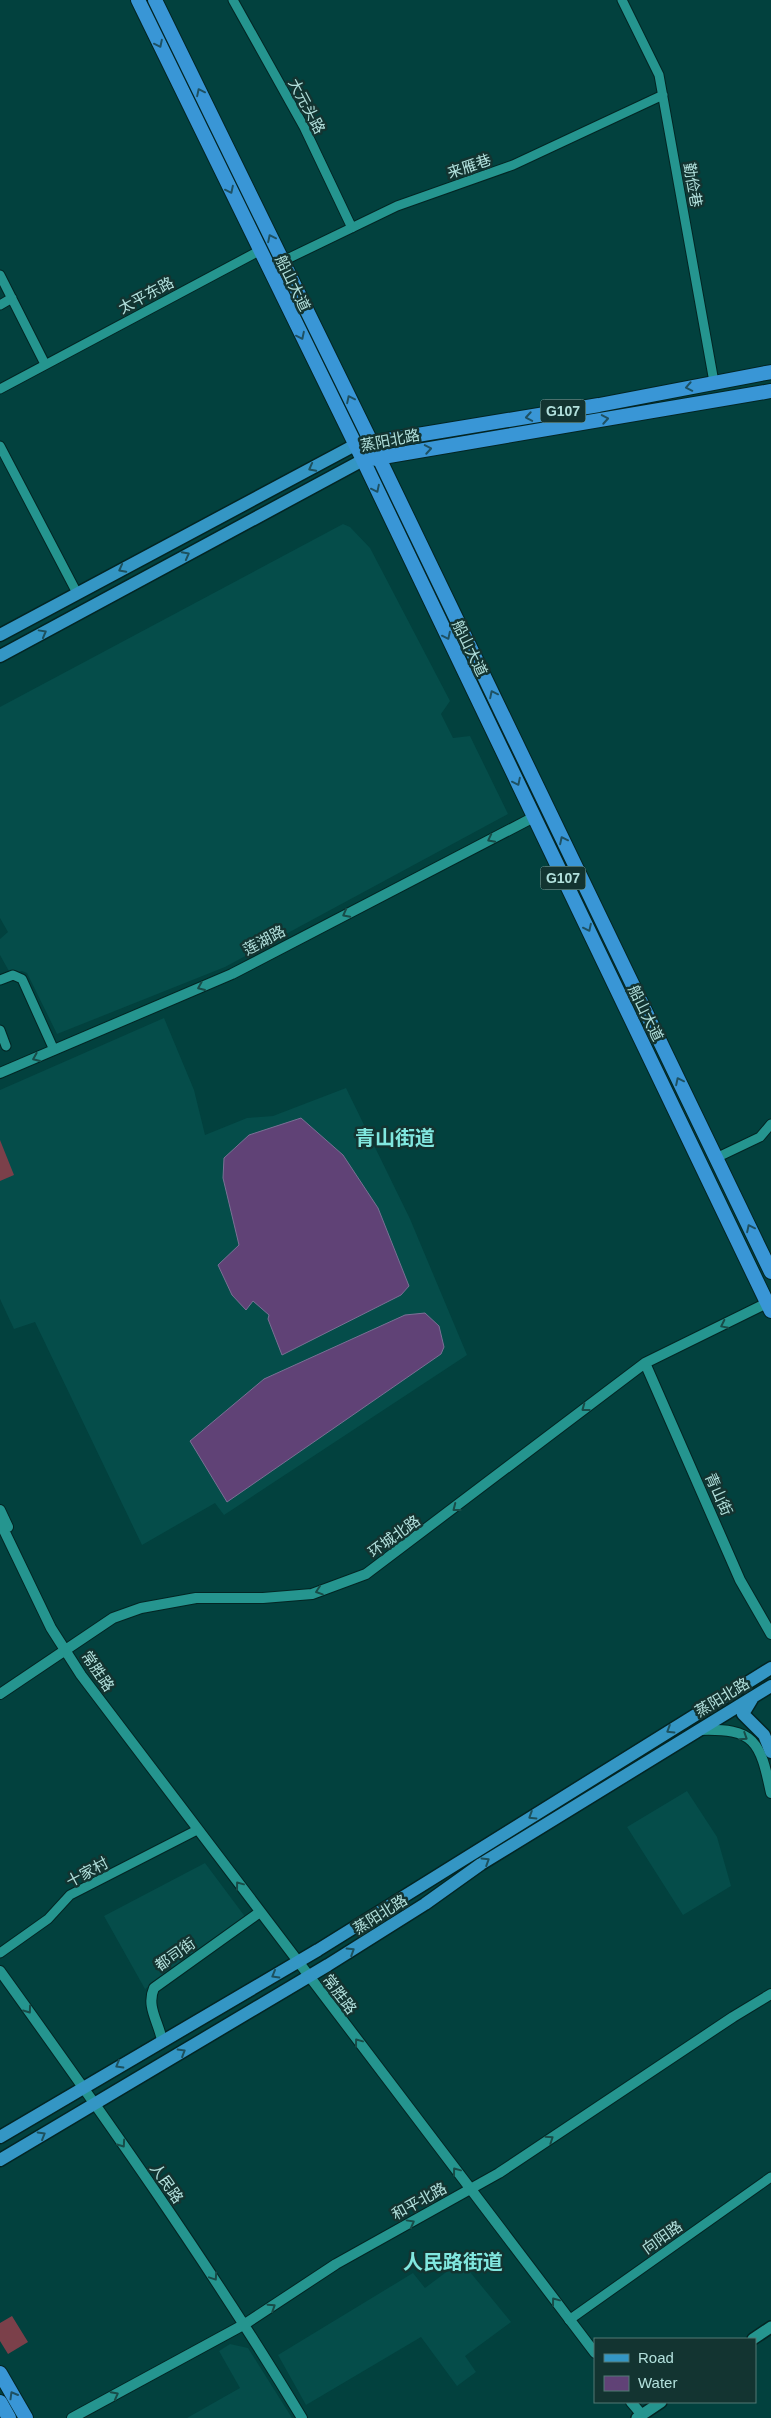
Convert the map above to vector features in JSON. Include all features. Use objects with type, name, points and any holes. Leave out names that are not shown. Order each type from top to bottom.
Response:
[{"type":"highway","name":"船山大道","points":[[138,0],[259,251],[363,460],[769,1307]]},
{"type":"highway","name":"船山大道","points":[[155,0],[372,443],[771,1272]]},
{"type":"highway","name":"蒸阳北路","points":[[355,445],[599,405],[771,372]]},
{"type":"highway","name":"蒸阳北路","points":[[363,460],[771,391]]},
{"type":"highway","points":[[0,2373],[26,2418]]},
{"type":"highway","points":[[0,2402],[10,2418]]},
{"type":"main road","name":"蒸阳北路","points":[[0,635],[355,445]]},
{"type":"main road","name":"蒸阳北路","points":[[0,656],[363,460]]},
{"type":"main road","name":"蒸阳北路","points":[[0,2136],[297,1962],[771,1668]]},
{"type":"main road","name":"蒸阳北路","points":[[0,2160],[308,1977],[425,1904],[481,1864],[771,1686]]},
{"type":"main road","points":[[754,1696],[744,1714],[764,1735],[771,1752]]},
{"type":"main road","points":[[754,2338],[771,2327]]},
{"type":"main road","points":[[639,2417],[660,2403]]},
{"type":"street","name":"大元头路","points":[[233,0],[304,127],[352,228]]},
{"type":"street","name":"勤俭巷","points":[[622,0],[659,75],[714,382]]},
{"type":"street","name":"来雁巷","points":[[283,261],[396,206],[513,166],[663,95]]},
{"type":"street","name":"太平东路","points":[[0,389],[259,251]]},
{"type":"street","points":[[0,275],[45,364]]},
{"type":"street","points":[[0,304],[12,298]]},
{"type":"street","points":[[0,446],[77,593]]},
{"type":"street","name":"莲湖路","points":[[0,1073],[232,974],[534,817]]},
{"type":"street","points":[[0,980],[13,975],[22,978],[54,1050]]},
{"type":"street","points":[[0,1030],[6,1046]]},
{"type":"street","points":[[716,1158],[760,1137],[771,1124]]},
{"type":"street","name":"环城北路","points":[[0,1694],[113,1618],[141,1608],[196,1598],[263,1598],[312,1594],[366,1574],[645,1363],[769,1307]]},
{"type":"street","name":"青山街","points":[[645,1363],[740,1580],[771,1634]]},
{"type":"street","name":"常胜路","points":[[0,1510],[66,1650]]},
{"type":"street","name":"常胜路","points":[[0,1522],[51,1628],[81,1675],[308,1977],[594,2352]]},
{"type":"street","points":[[698,1730],[726,1729],[744,1735],[759,1749],[764,1761],[771,1793]]},
{"type":"street","name":"十家村","points":[[0,1953],[48,1919],[70,1895],[197,1830]]},
{"type":"street","name":"都司街","points":[[162,2040],[158,2022],[151,2009],[150,1998],[154,1988],[260,1912]]},
{"type":"street","name":"人民路","points":[[0,1971],[83,2086],[245,2324],[302,2418]]},
{"type":"street","name":"和平北路","points":[[72,2418],[245,2324],[336,2264],[470,2190],[771,1994]]},
{"type":"street","name":"向阳路","points":[[569,2320],[771,2177]]},
{"type":"street","points":[[632,2403],[639,2417]]},
{"type":"shaded area","points":[[343,524],[350,527],[370,548],[450,701],[441,714],[453,738],[470,736],[508,814],[225,967],[57,1034],[27,973],[22,971],[10,973],[0,955],[0,939],[8,932],[0,918],[0,707]]},
{"type":"shaded area","points":[[164,1018],[194,1090],[205,1135],[247,1118],[273,1116],[346,1088],[410,1219],[467,1355],[224,1515],[215,1503],[142,1545],[35,1322],[14,1329],[0,1299],[0,1090]]},
{"type":"shaded area","points":[[0,1140],[14,1175],[0,1181]]},
{"type":"shaded area","points":[[687,1791],[717,1837],[731,1886],[683,1915],[627,1827]]},
{"type":"shaded area","points":[[205,1863],[246,1918],[145,1989],[104,1916]]},
{"type":"shaded area","points":[[461,2261],[511,2322],[465,2356],[476,2372],[457,2386],[421,2337],[306,2405],[278,2355],[413,2273],[425,2288]]},
{"type":"shaded area","points":[[12,2316],[28,2342],[8,2354],[0,2341],[0,2323]]},
{"type":"shaded area","points":[[230,2344],[248,2348],[292,2418],[187,2418],[240,2388],[219,2351]]},
{"type":"water","points":[[301,1118],[343,1155],[378,1208],[409,1286],[401,1295],[282,1355],[268,1319],[269,1315],[253,1301],[246,1310],[232,1295],[218,1265],[239,1245],[223,1178],[224,1158],[249,1135]]},
{"type":"water","points":[[425,1313],[439,1326],[444,1347],[441,1354],[227,1502],[190,1441],[264,1379],[405,1315]]},
{"type":"district","name":"青山街道","points":[[395,1138]]},
{"type":"district","name":"人民路街道","points":[[453,2262]]}]
